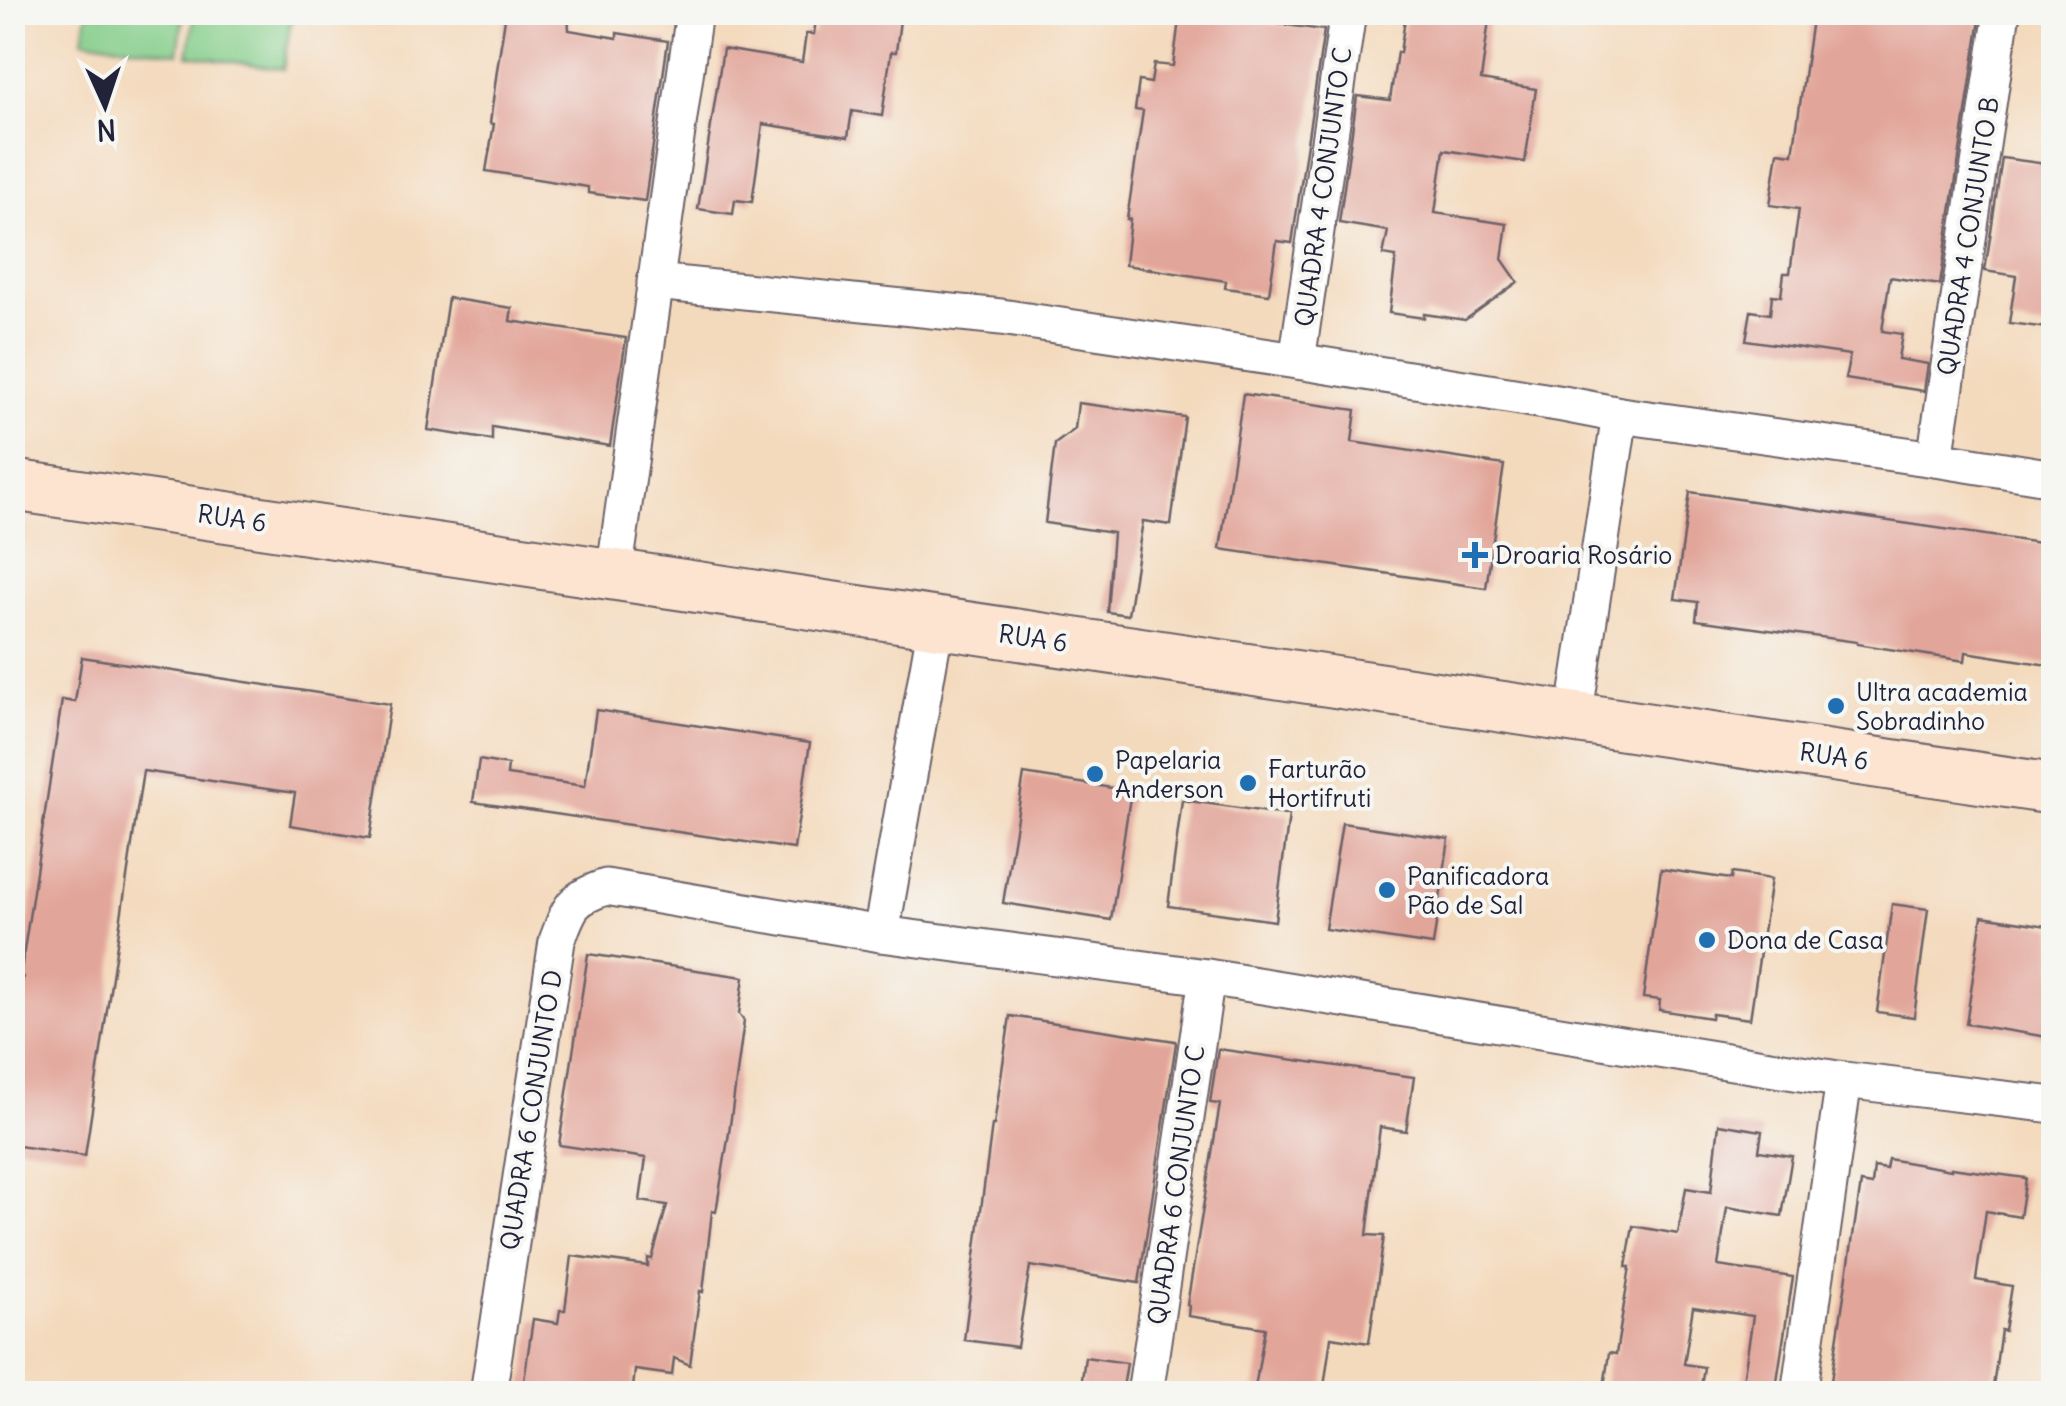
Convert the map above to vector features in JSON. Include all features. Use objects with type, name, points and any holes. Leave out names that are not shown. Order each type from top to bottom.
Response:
[{"type":"street","points":[[614,575],[694,12]]},
{"type":"street","name":"QUADRA 4 CONJUNTO C","points":[[1297,361],[1348,12]]},
{"type":"street","name":"QUADRA 4 CONJUNTO B","points":[[1935,459],[2002,12]]},
{"type":"street","points":[[655,282],[1001,317],[1297,361],[1620,416],[2054,478]]},
{"type":"street","points":[[1574,718],[1620,416]]},
{"type":"street","name":"RUA 6","points":[[12,486],[2054,789]]},
{"type":"street","points":[[936,623],[881,934],[1206,978],[1844,1080],[2054,1104]]},
{"type":"street","name":"QUADRA 6 CONJUNTO D","points":[[488,1394],[558,941],[569,908],[584,894],[606,887],[881,934]]},
{"type":"street","name":"QUADRA 6 CONJUNTO C","points":[[1146,1394],[1206,978]]},
{"type":"street","points":[[1799,1394],[1844,1080]]},
{"type":"green space","points":[[87,13],[184,13],[178,53],[83,40]]},
{"type":"green space","points":[[195,13],[292,13],[283,69],[188,55]]},
{"type":"building","points":[[506,12],[568,12],[569,30],[668,41],[645,201],[588,193],[588,187],[486,171]]},
{"type":"building","points":[[817,12],[901,12],[882,116],[852,111],[848,137],[763,124],[752,202],[735,200],[733,214],[698,209],[723,49],[802,62],[806,34],[814,34]]},
{"type":"building","points":[[1180,12],[1256,12],[1255,21],[1324,30],[1292,243],[1277,241],[1269,294],[1225,288],[1226,281],[1125,265],[1127,219],[1143,111],[1135,110],[1139,81],[1151,83],[1154,64],[1173,66]]},
{"type":"building","points":[[1406,12],[1490,12],[1481,80],[1536,89],[1525,162],[1444,150],[1435,213],[1507,224],[1502,259],[1518,282],[1465,320],[1389,313],[1396,257],[1383,255],[1388,231],[1339,223],[1357,96],[1390,100]]},
{"type":"building","points":[[1813,12],[1935,12],[1980,19],[1940,285],[1890,277],[1882,331],[1902,334],[1898,359],[1928,364],[1924,391],[1845,379],[1850,355],[1746,340],[1751,311],[1770,314],[1772,295],[1781,296],[1784,273],[1790,273],[1799,209],[1770,205],[1778,152],[1793,154]]},
{"type":"building","points":[[2002,158],[2054,165],[2054,329],[2009,323],[2016,276],[1985,271]]},
{"type":"building","points":[[448,298],[512,308],[510,321],[626,338],[610,446],[492,427],[492,440],[428,430]]},
{"type":"building","points":[[1243,394],[1356,410],[1352,442],[1504,465],[1486,588],[1220,549]]},
{"type":"building","points":[[1078,403],[1185,417],[1171,525],[1143,521],[1128,615],[1107,612],[1113,533],[1045,523],[1055,444],[1075,429]]},
{"type":"building","points":[[1690,492],[2054,545],[2054,666],[1966,652],[1965,661],[1696,620],[1698,602],[1675,599]]},
{"type":"building","points":[[82,657],[390,704],[370,838],[290,825],[295,793],[143,771],[85,1156],[12,1145],[12,1044],[20,977],[62,700],[75,702]]},
{"type":"building","points":[[596,710],[810,743],[794,849],[473,802],[479,760],[508,765],[507,775],[585,786]]},
{"type":"building","points":[[1024,774],[1131,791],[1111,920],[1003,903]]},
{"type":"building","points":[[1182,800],[1289,815],[1275,921],[1168,906]]},
{"type":"building","name":"Panificadora Pão de Sal","points":[[1342,823],[1449,839],[1433,945],[1325,929]]},
{"type":"building","name":"Dona de Casa","points":[[1661,869],[1731,879],[1732,873],[1771,879],[1750,1019],[1659,1010],[1660,1000],[1643,998]]},
{"type":"building","points":[[1892,904],[1928,909],[1914,1017],[1877,1012]]},
{"type":"building","points":[[1982,916],[2054,927],[2054,1038],[1966,1024]]},
{"type":"building","points":[[588,954],[744,977],[739,1014],[744,1021],[729,1133],[716,1212],[712,1211],[690,1365],[674,1358],[672,1375],[635,1370],[633,1388],[617,1386],[616,1394],[522,1394],[533,1319],[558,1323],[560,1310],[565,1310],[572,1256],[648,1266],[667,1205],[640,1201],[646,1158],[559,1145]]},
{"type":"building","points":[[1010,1016],[1176,1043],[1139,1283],[1030,1266],[1017,1347],[964,1340]]},
{"type":"building","points":[[1218,1049],[1414,1077],[1406,1131],[1380,1127],[1367,1235],[1384,1236],[1369,1343],[1331,1337],[1323,1394],[1254,1394],[1265,1328],[1188,1316],[1220,1104],[1210,1103]]},
{"type":"building","points":[[1719,1124],[1762,1131],[1759,1151],[1792,1156],[1782,1216],[1727,1207],[1718,1266],[1793,1277],[1775,1394],[1741,1394],[1753,1316],[1693,1307],[1684,1364],[1704,1367],[1700,1394],[1603,1394],[1609,1353],[1616,1354],[1633,1226],[1678,1234],[1686,1188],[1711,1192]]},
{"type":"building","points":[[1888,1159],[2026,1178],[2020,1217],[1986,1211],[1976,1280],[2012,1286],[1992,1394],[1829,1394],[1861,1183],[1872,1185],[1874,1167],[1886,1169]]},
{"type":"building","points":[[1085,1357],[1127,1363],[1122,1394],[1080,1394]]},
{"type":"place","name":"Droaria Rosário","points":[[1475,555]]},
{"type":"place","name":"Ultra academia Sobradinho","points":[[1836,706]]},
{"type":"place","name":"Papelaria Anderson","points":[[1095,774]]},
{"type":"place","name":"Farturão Hortifruti","points":[[1248,783]]},
{"type":"place","name":"Panificadora Pão de Sal","points":[[1387,890]]},
{"type":"place","name":"Dona de Casa","points":[[1707,940]]}]
